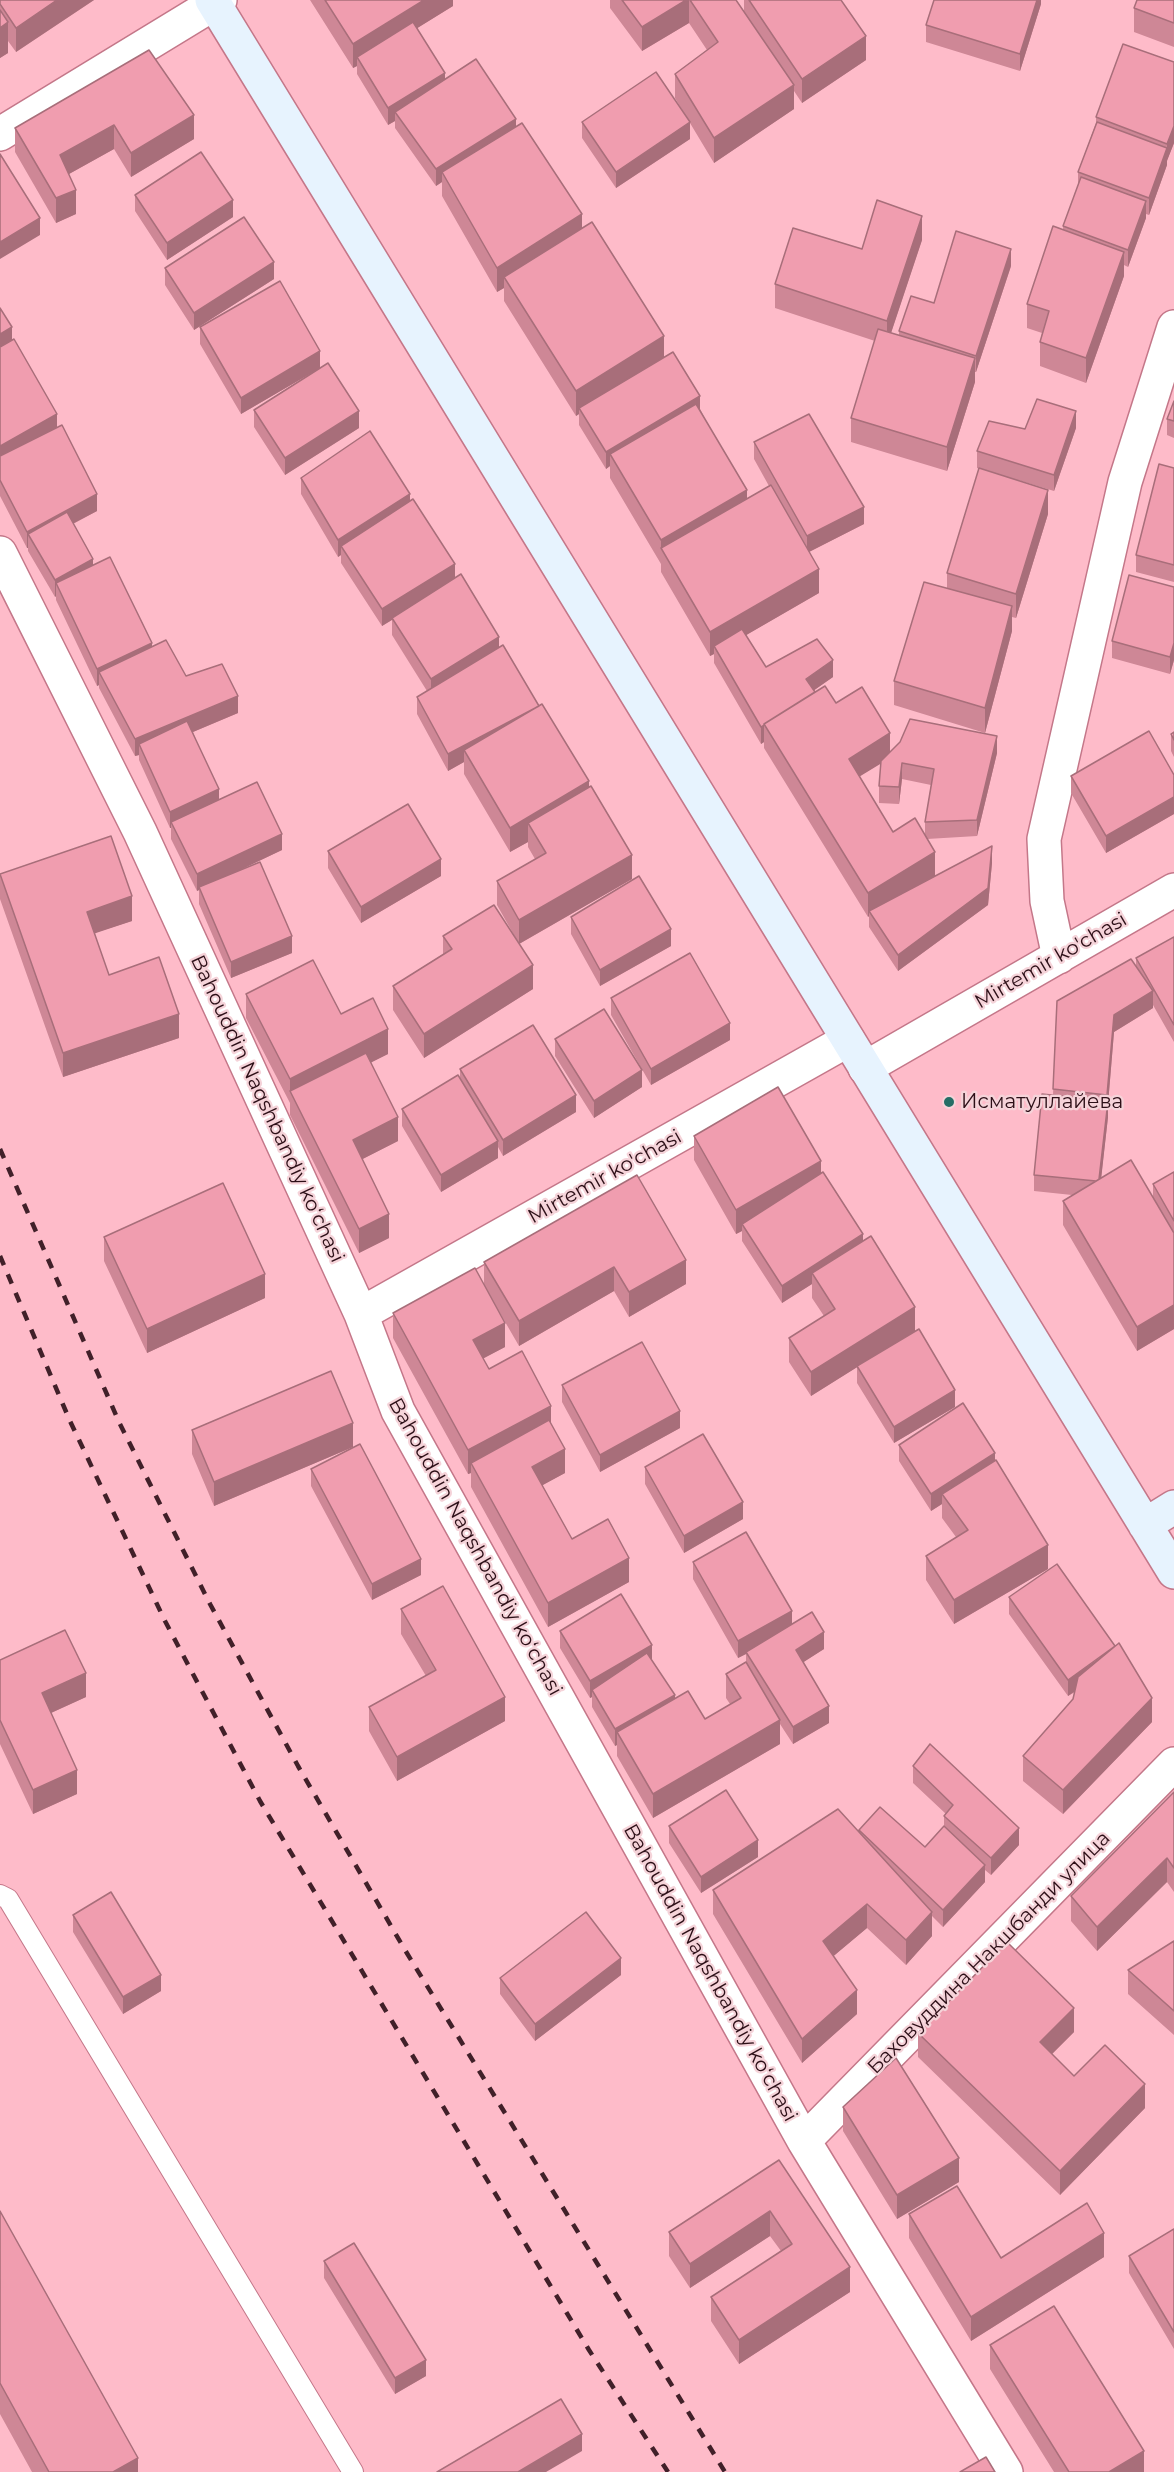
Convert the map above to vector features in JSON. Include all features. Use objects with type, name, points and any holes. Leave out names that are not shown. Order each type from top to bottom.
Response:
[{"type":"street","points":[[0,134],[215,1],[1174,1572]]},
{"type":"street","points":[[1059,957],[1047,901],[1044,839],[1125,482],[1174,327]]},
{"type":"street","name":"Bahouddin Naqshbandiy koʻchasi","points":[[0,553],[140,832],[361,1314],[398,1411],[804,2141],[1006,2472]]},
{"type":"street","name":"Mirtemir ko'chasi","points":[[865,1068],[1174,890]]},
{"type":"street","name":"Mirtemir ko'chasi","points":[[361,1314],[848,1040]]},
{"type":"street","points":[[1145,1525],[1174,1507]]},
{"type":"street","name":"Баховуддина Накшбанди улица","points":[[804,2141],[1174,1764]]},
{"type":"lane","points":[[0,1895],[8,1899],[353,2472]]},
{"type":"building","points":[[0,0],[57,0],[16,28],[0,4]]},
{"type":"building","points":[[325,0],[424,0],[353,44]]},
{"type":"building","points":[[622,0],[686,0],[642,27]]},
{"type":"building","points":[[690,0],[736,0],[794,85],[714,138],[675,74],[718,42]]},
{"type":"building","points":[[749,0],[841,0],[866,36],[802,79]]},
{"type":"building","points":[[934,0],[1037,0],[1020,54],[926,25]]},
{"type":"building","points":[[1137,0],[1174,0],[1174,23],[1134,8]]},
{"type":"building","points":[[0,10],[8,22],[0,28]]},
{"type":"building","points":[[413,22],[445,73],[388,108],[357,57]]},
{"type":"building","points":[[1123,44],[1174,62],[1174,126],[1167,144],[1096,117]]},
{"type":"building","points":[[149,50],[194,115],[131,153],[114,125],[60,155],[76,190],[56,198],[15,128]]},
{"type":"building","points":[[476,59],[516,119],[436,169],[395,112]]},
{"type":"building","points":[[656,72],[690,122],[616,172],[582,122]]},
{"type":"building","points":[[1097,122],[1167,148],[1149,198],[1078,172]]},
{"type":"building","points":[[522,123],[582,214],[497,268],[442,172]]},
{"type":"building","points":[[201,152],[233,200],[167,243],[135,195]]},
{"type":"building","points":[[0,154],[40,218],[0,242]]},
{"type":"building","points":[[1081,177],[1146,201],[1128,250],[1063,226]]},
{"type":"building","points":[[877,200],[922,216],[887,321],[775,284],[793,228],[862,249]]},
{"type":"building","points":[[244,217],[274,262],[194,313],[165,268]]},
{"type":"building","points":[[592,222],[664,336],[576,391],[504,277]]},
{"type":"building","points":[[1053,226],[1124,252],[1086,358],[1040,342],[1049,311],[1027,304]]},
{"type":"building","points":[[956,231],[1011,249],[976,356],[899,331],[911,296],[934,303]]},
{"type":"building","points":[[280,281],[320,351],[241,398],[200,327]]},
{"type":"building","points":[[0,308],[12,327],[0,334]]},
{"type":"building","points":[[878,329],[975,358],[947,447],[851,418]]},
{"type":"building","points":[[14,339],[57,414],[0,446],[0,347]]},
{"type":"building","points":[[673,352],[700,396],[606,452],[579,408]]},
{"type":"building","points":[[328,363],[359,411],[285,458],[254,410]]},
{"type":"building","points":[[1037,399],[1076,411],[1054,475],[977,451],[989,421],[1025,429]]},
{"type":"building","points":[[1174,401],[1174,421],[1167,419]]},
{"type":"building","points":[[696,404],[747,490],[661,540],[610,454]]},
{"type":"building","points":[[809,414],[864,507],[807,536],[754,442]]},
{"type":"building","points":[[62,425],[97,494],[27,532],[0,480],[0,456]]},
{"type":"building","points":[[370,431],[410,494],[338,540],[301,478]]},
{"type":"building","points":[[1159,464],[1174,468],[1174,565],[1136,555]]},
{"type":"building","points":[[979,468],[1048,490],[1016,594],[947,573]]},
{"type":"building","points":[[771,485],[819,569],[710,632],[661,548]]},
{"type":"building","points":[[413,499],[455,564],[382,609],[341,546]]},
{"type":"building","points":[[67,512],[93,559],[55,580],[28,534]]},
{"type":"building","points":[[110,557],[152,643],[97,669],[56,583]]},
{"type":"building","points":[[461,574],[499,637],[431,679],[392,618]]},
{"type":"building","points":[[1129,575],[1174,587],[1174,643],[1170,657],[1112,641]]},
{"type":"building","points":[[924,582],[1012,606],[985,708],[894,681]]},
{"type":"building","points":[[742,629],[766,667],[817,639],[833,660],[806,679],[815,692],[761,727],[714,646]]},
{"type":"building","points":[[166,640],[186,676],[222,664],[238,696],[135,739],[99,672]]},
{"type":"building","points":[[503,645],[539,706],[448,754],[417,697]]},
{"type":"building","points":[[825,686],[836,703],[862,687],[890,733],[849,759],[893,832],[915,818],[935,852],[868,893],[764,724]]},
{"type":"building","points":[[542,704],[589,781],[510,828],[464,750]]},
{"type":"building","points":[[910,719],[997,736],[977,820],[925,822],[934,769],[902,763],[899,787],[879,786],[881,761],[900,742]]},
{"type":"building","points":[[187,721],[219,789],[170,812],[139,744]]},
{"type":"building","points":[[1149,731],[1174,775],[1174,797],[1106,836],[1071,776]]},
{"type":"building","points":[[257,782],[282,834],[197,874],[171,822]]},
{"type":"building","points":[[591,786],[632,855],[519,920],[497,881],[546,853],[528,823]]},
{"type":"building","points":[[408,804],[441,859],[361,907],[328,851]]},
{"type":"building","points":[[111,836],[132,896],[87,912],[109,975],[159,957],[179,1014],[63,1053],[0,874]]},
{"type":"building","points":[[992,846],[988,888],[898,955],[869,911]]},
{"type":"building","points":[[260,862],[292,936],[231,962],[199,887]]},
{"type":"building","points":[[639,876],[671,929],[600,970],[571,917]]},
{"type":"building","points":[[494,905],[533,965],[424,1034],[393,986],[452,949],[443,936]]},
{"type":"building","points":[[1174,937],[1174,1025],[1136,958]]},
{"type":"building","points":[[690,953],[730,1023],[651,1069],[611,998]]},
{"type":"building","points":[[1131,959],[1153,991],[1114,1015],[1107,1095],[1053,1089],[1057,1001]]},
{"type":"building","points":[[313,960],[341,1014],[373,998],[388,1029],[290,1079],[246,994]]},
{"type":"building","points":[[604,1009],[642,1070],[594,1101],[555,1039]]},
{"type":"building","points":[[533,1025],[576,1095],[503,1140],[460,1069]]},
{"type":"building","points":[[366,1053],[398,1117],[353,1140],[389,1214],[359,1229],[290,1091]]},
{"type":"building","points":[[458,1075],[498,1141],[441,1175],[402,1109]]},
{"type":"building","points":[[778,1087],[821,1161],[736,1210],[694,1136]]},
{"type":"building","points":[[1042,1094],[1108,1101],[1099,1179],[1096,1181],[1034,1175]]},
{"type":"building","points":[[1131,1160],[1174,1233],[1174,1305],[1137,1327],[1063,1201]]},
{"type":"building","points":[[823,1172],[863,1234],[782,1286],[742,1224]]},
{"type":"building","points":[[1174,1172],[1174,1221],[1153,1184]]},
{"type":"building","points":[[637,1175],[686,1260],[629,1292],[614,1267],[519,1321],[484,1262]]},
{"type":"building","points":[[223,1183],[265,1274],[147,1329],[104,1237]]},
{"type":"building","points":[[871,1236],[915,1307],[811,1372],[789,1338],[835,1309],[812,1273]]},
{"type":"building","points":[[475,1268],[505,1323],[473,1340],[489,1369],[522,1351],[551,1406],[468,1450],[393,1313]]},
{"type":"building","points":[[919,1329],[955,1390],[894,1427],[857,1366]]},
{"type":"building","points":[[642,1342],[680,1411],[600,1455],[562,1385]]},
{"type":"building","points":[[331,1371],[353,1423],[214,1482],[192,1430]]},
{"type":"building","points":[[963,1403],[995,1453],[931,1494],[899,1445]]},
{"type":"building","points":[[549,1420],[565,1449],[532,1467],[572,1539],[608,1519],[629,1558],[548,1603],[471,1463]]},
{"type":"building","points":[[703,1434],[743,1502],[684,1536],[645,1467]]},
{"type":"building","points":[[360,1444],[421,1559],[372,1584],[311,1469]]},
{"type":"building","points":[[996,1460],[1048,1545],[954,1600],[926,1556],[968,1530],[942,1494]]},
{"type":"building","points":[[746,1532],[792,1611],[738,1641],[693,1562]]},
{"type":"building","points":[[1057,1564],[1115,1646],[1068,1680],[1009,1597]]},
{"type":"building","points":[[443,1586],[505,1697],[397,1757],[369,1707],[436,1670],[401,1609]]},
{"type":"building","points":[[621,1594],[652,1645],[590,1681],[560,1631]]},
{"type":"building","points":[[812,1612],[824,1632],[796,1650],[829,1706],[793,1727],[746,1652]]},
{"type":"building","points":[[65,1630],[86,1673],[42,1693],[77,1770],[33,1790],[0,1720],[0,1660]]},
{"type":"building","points":[[1119,1643],[1152,1698],[1063,1790],[1023,1756],[1073,1699],[1078,1677]]},
{"type":"building","points":[[647,1653],[675,1695],[615,1729],[592,1690]]},
{"type":"building","points":[[746,1662],[780,1720],[653,1794],[617,1732],[688,1691],[705,1719],[741,1698],[726,1674]]},
{"type":"building","points":[[930,1744],[1019,1828],[991,1858],[944,1816],[953,1805],[913,1766]]},
{"type":"building","points":[[726,1790],[758,1840],[701,1877],[669,1826]]},
{"type":"building","points":[[1174,1792],[1174,1868],[1167,1858],[1097,1927],[1071,1896]]},
{"type":"building","points":[[880,1807],[925,1847],[944,1826],[985,1865],[943,1910],[859,1830]]},
{"type":"building","points":[[838,1809],[932,1912],[906,1940],[867,1904],[823,1941],[857,1990],[802,2039],[713,1890]]},
{"type":"building","points":[[111,1892],[161,1975],[123,1997],[73,1915]]},
{"type":"building","points":[[586,1912],[621,1958],[535,2024],[500,1978]]},
{"type":"building","points":[[1174,1941],[1174,2011],[1128,1970]]},
{"type":"building","points":[[1007,1942],[1074,2008],[1040,2042],[1074,2076],[1105,2045],[1145,2084],[1060,2171],[918,2033]]},
{"type":"building","points":[[896,2058],[959,2158],[897,2195],[843,2107]]},
{"type":"building","points":[[779,2160],[850,2267],[739,2340],[711,2297],[792,2244],[770,2211],[690,2264],[669,2232]]},
{"type":"building","points":[[957,2186],[1001,2258],[1087,2203],[1104,2233],[971,2317],[909,2214]]},
{"type":"building","points":[[0,2211],[138,2458],[113,2472],[49,2472],[0,2383]]},
{"type":"building","points":[[1174,2229],[1174,2332],[1129,2256]]},
{"type":"building","points":[[354,2243],[426,2360],[395,2378],[324,2261]]},
{"type":"building","points":[[1054,2306],[1144,2451],[1109,2472],[1069,2472],[990,2345]]},
{"type":"building","points":[[561,2399],[582,2434],[518,2472],[437,2472]]},
{"type":"building","points":[[986,2457],[995,2472],[960,2472]]},
{"type":"railway","points":[[0,1149],[119,1422],[210,1604],[298,1766],[405,1950],[725,2472]]},
{"type":"railway","points":[[0,1256],[70,1421],[165,1621],[260,1801],[589,2350],[668,2472]]},
{"type":"place","name":"Исматуллайева","points":[[949,1102]]}]
